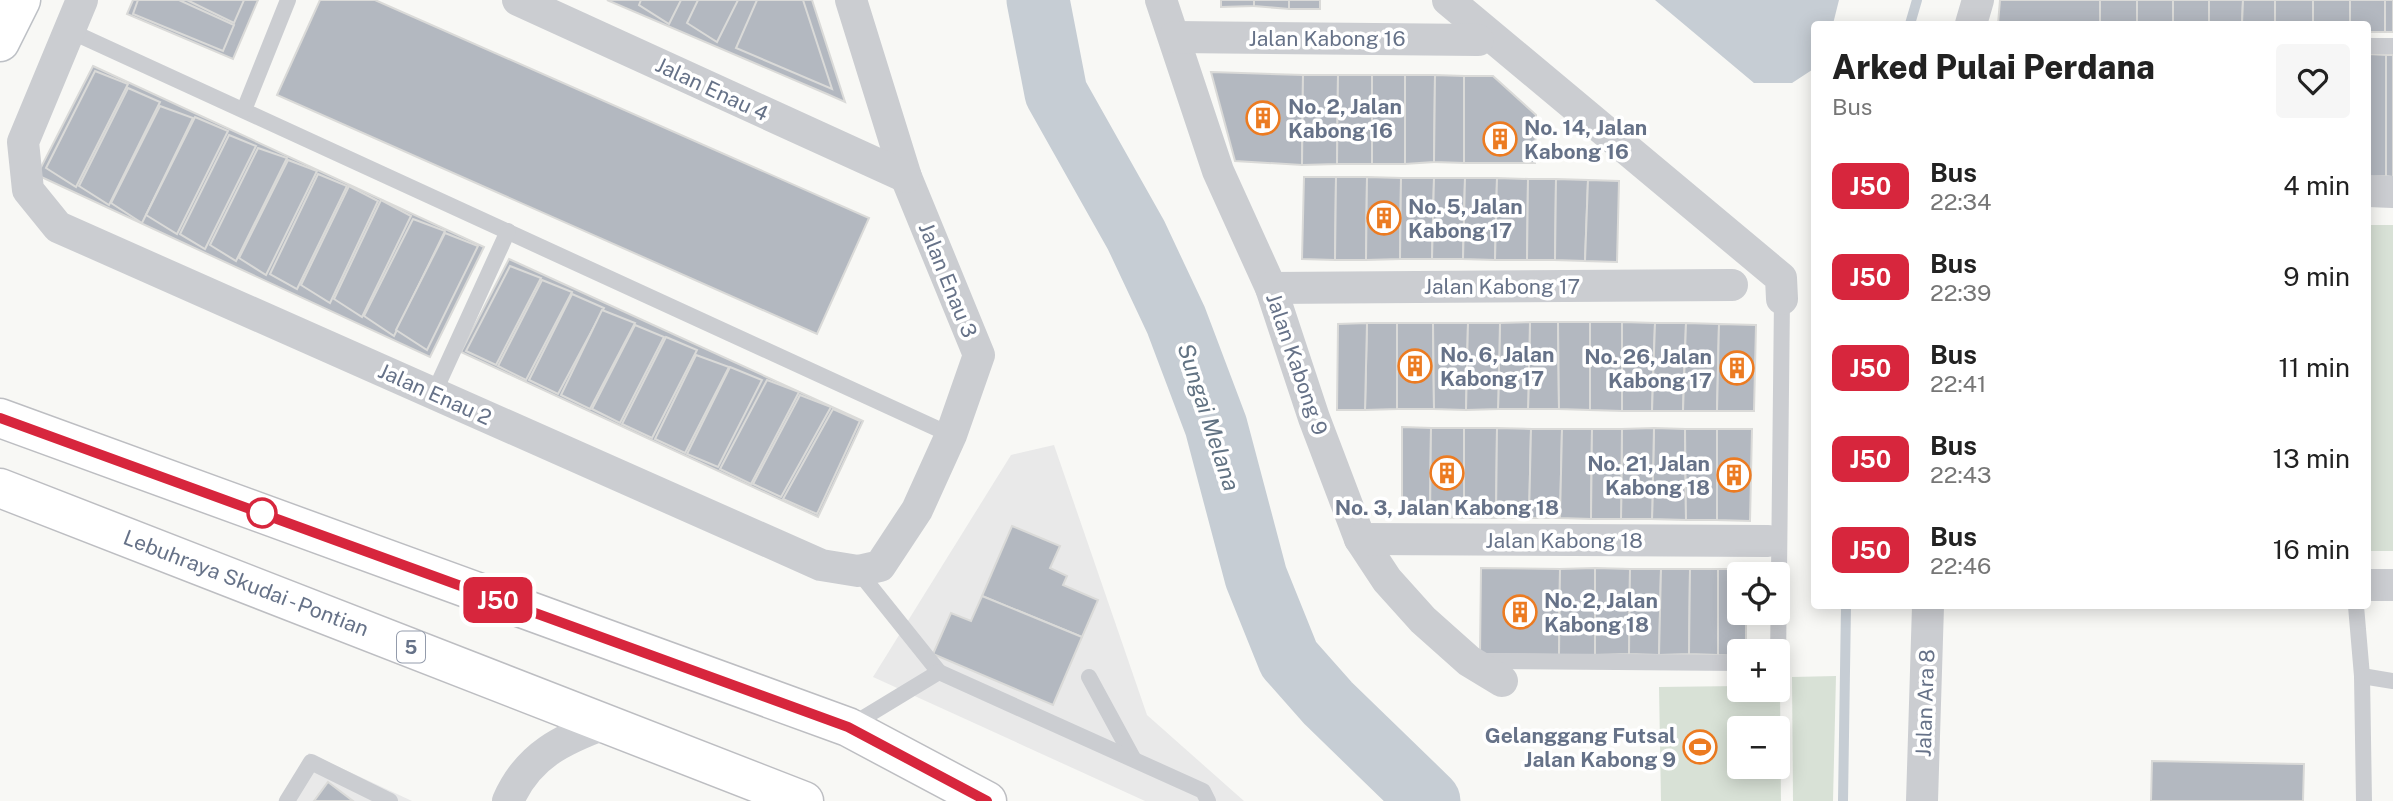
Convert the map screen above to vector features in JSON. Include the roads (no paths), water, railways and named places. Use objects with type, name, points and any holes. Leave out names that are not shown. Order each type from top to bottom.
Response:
[{"type":"main road","points":[[0,42],[21,0]]},
{"type":"main road","points":[[2,417],[848,727],[987,801]]},
{"type":"main road","name":"Lebuhraya Skudai - Pontian","points":[[6,492],[804,801]]},
{"type":"street","points":[[68,30],[82,0]]},
{"type":"street","name":"Jalan Enau 4","points":[[517,0],[906,177]]},
{"type":"street","name":"Jalan Enau 3","points":[[851,0],[906,177],[979,355],[951,435],[917,510],[880,566],[858,571]]},
{"type":"street","name":"Jalan Kabong 9","points":[[1161,0],[1218,171],[1271,288],[1314,418],[1360,540],[1387,580],[1423,620],[1469,661],[1502,681]]},
{"type":"street","points":[[1448,0],[1781,278],[1782,299]]},
{"type":"street","points":[[1972,21],[1978,0]]},
{"type":"street","name":"Jalan Enau 2","points":[[68,30],[23,142],[28,190],[58,227],[821,565],[858,571]]},
{"type":"street","name":"Jalan Kabong 16","points":[[1175,37],[1478,40]]},
{"type":"street","points":[[2371,191],[2393,192]]},
{"type":"street","name":"Jalan Kabong 17","points":[[1271,288],[1732,285]]},
{"type":"street","name":"Jalan Kabong 18","points":[[1360,540],[1768,541]]},
{"type":"street","points":[[2371,585],[2393,585]]},
{"type":"street","name":"Jalan Ara 8","points":[[1922,801],[1928,609]]},
{"type":"street","points":[[508,801],[533,763],[562,739],[607,723]]},
{"type":"lane","points":[[244,110],[288,0]]},
{"type":"lane","points":[[68,30],[951,435]]},
{"type":"lane","points":[[2371,46],[2393,46]]},
{"type":"lane","points":[[434,393],[508,231]]},
{"type":"lane","points":[[1778,639],[1782,299]]},
{"type":"lane","points":[[858,571],[939,672],[1203,791],[1208,801]]},
{"type":"lane","points":[[2356,609],[2362,676],[2364,801]]},
{"type":"lane","points":[[1469,661],[1727,663]]},
{"type":"lane","points":[[848,727],[939,672]]},
{"type":"lane","points":[[2362,676],[2393,681]]},
{"type":"lane","points":[[1089,677],[1133,758]]},
{"type":"lane","points":[[286,801],[311,762],[390,801]]},
{"type":"waterway","name":"Sungai Melana","points":[[1038,0],[1056,93],[1136,235],[1176,320],[1216,426],[1256,577],[1289,659],[1328,703],[1429,801]]},
{"type":"waterway","points":[[1911,21],[1917,0]]},
{"type":"waterway","points":[[1843,801],[1846,609]]},
{"type":"place","name":"No. 2, Jalan Kabong 16","points":[[1263,118]]},
{"type":"place","name":"No. 14, Jalan Kabong 16","points":[[1500,139]]},
{"type":"place","name":"No. 5, Jalan Kabong 17","points":[[1384,218]]},
{"type":"place","name":"No. 6, Jalan Kabong 17","points":[[1415,366]]},
{"type":"place","name":"No. 26, Jalan Kabong 17","points":[[1737,368]]},
{"type":"place","name":"No. 3, Jalan Kabong 18","points":[[1447,473]]},
{"type":"place","name":"No. 21, Jalan Kabong 18","points":[[1734,475]]},
{"type":"place","name":"No. 2, Jalan Kabong 18","points":[[1520,612]]},
{"type":"place","name":"Gelanggang Futsal Jalan Kabong 9","points":[[1700,747]]}]
